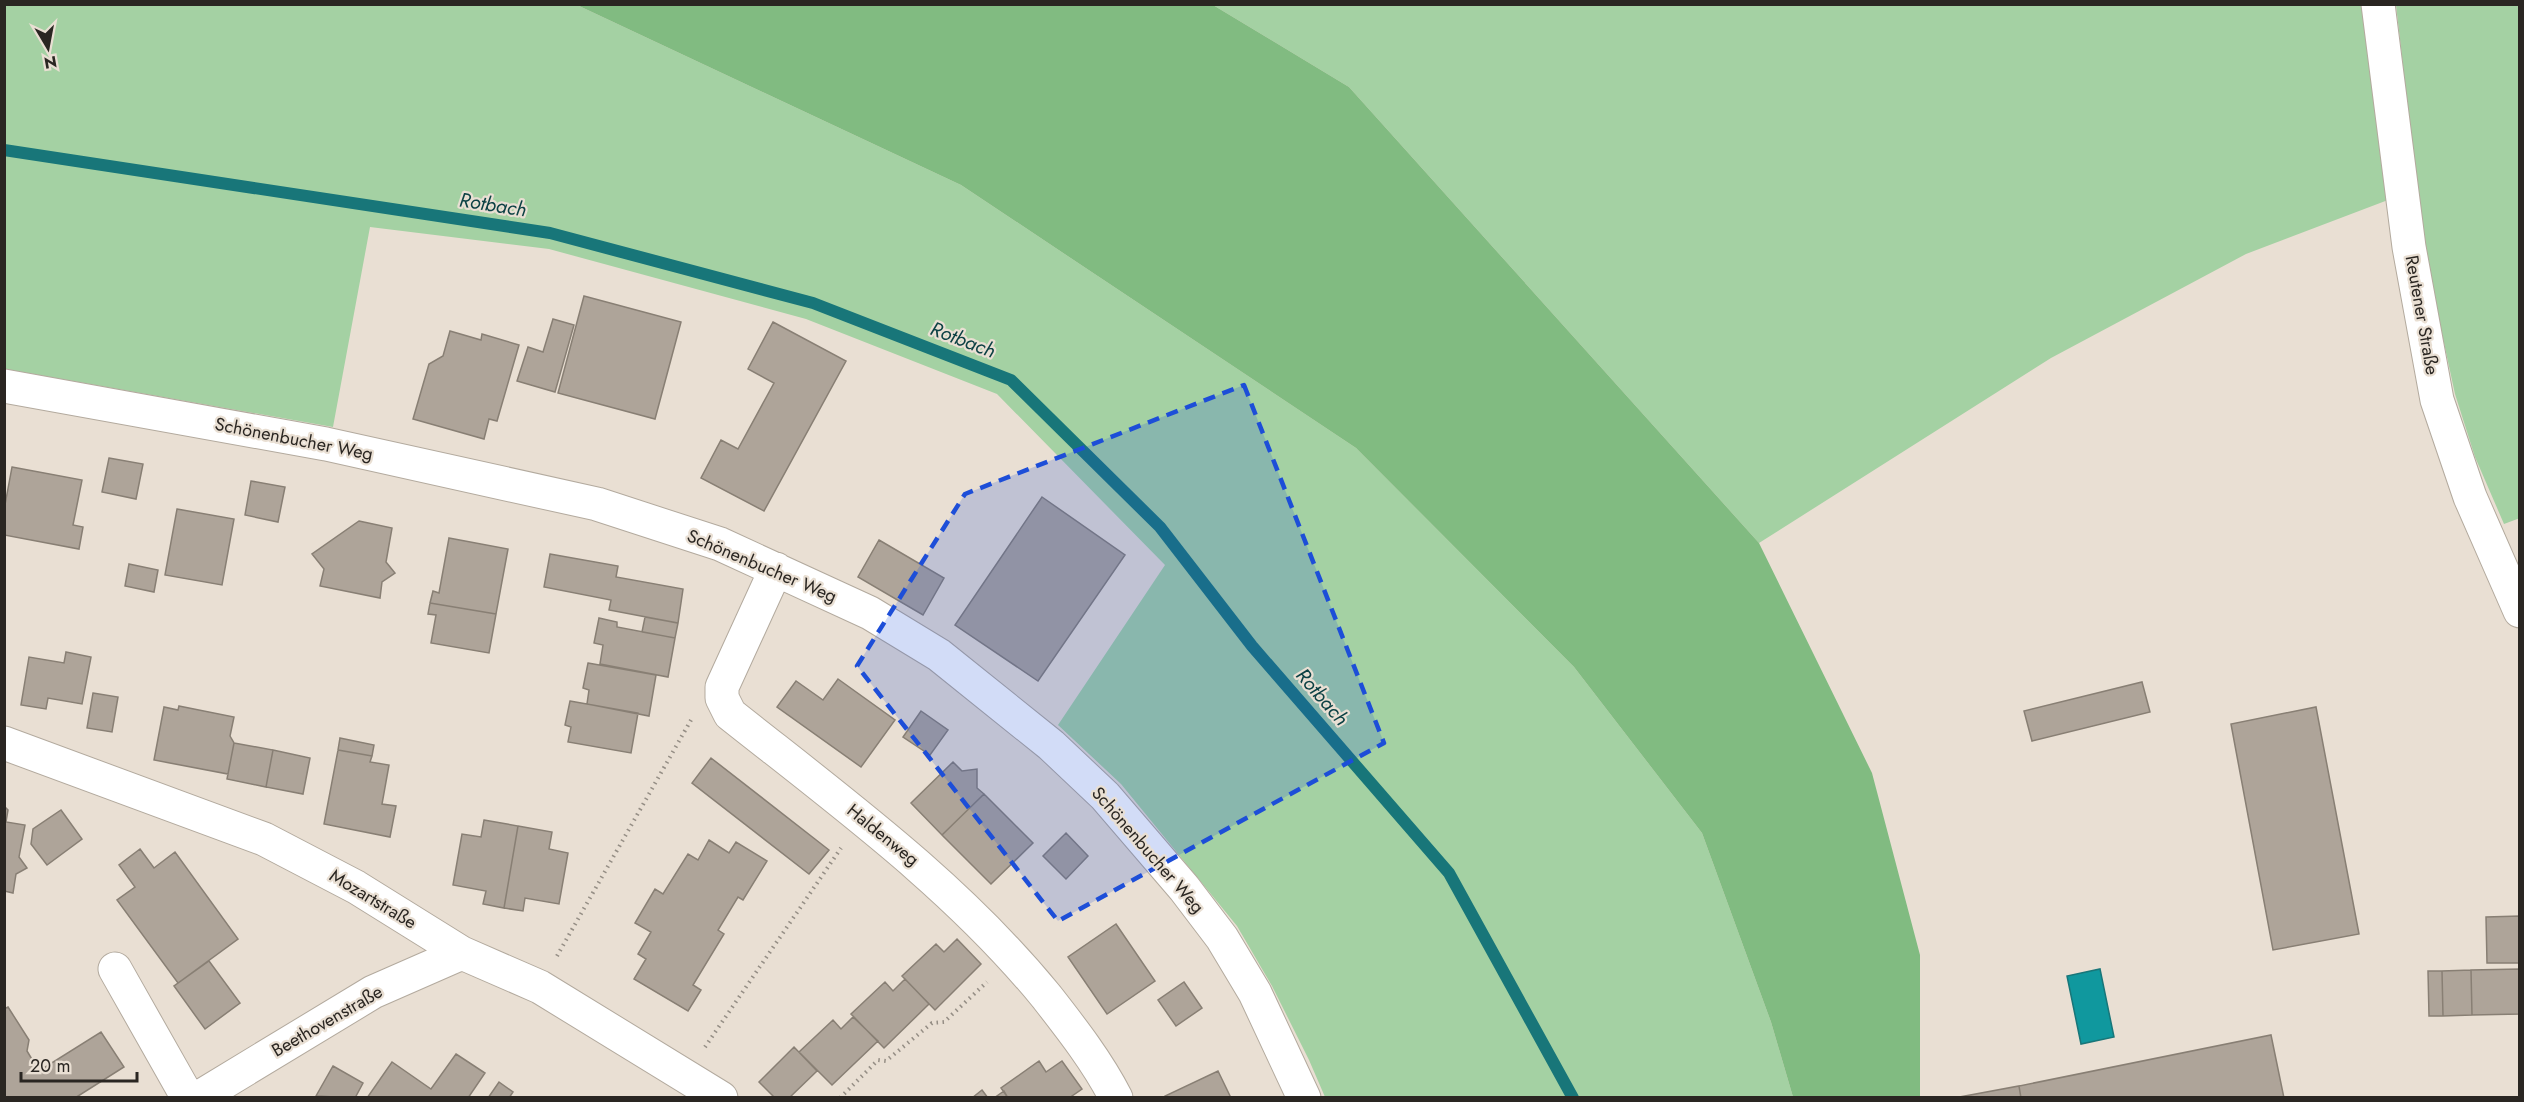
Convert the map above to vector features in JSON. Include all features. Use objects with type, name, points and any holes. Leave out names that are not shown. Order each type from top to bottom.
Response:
[{"type":"street","name":"Reutener Straße","points":[[2378,4],[2409,247],[2437,400],[2470,497],[2520,611]]},
{"type":"street","name":"Schönenbucher Weg","points":[[4,386],[326,444],[597,504],[720,544],[870,613],[939,655],[1051,745],[1105,796],[1184,888],[1222,938],[1255,993],[1304,1098]]},
{"type":"street","points":[[722,698],[722,687],[776,569]]},
{"type":"street","name":"Haldenweg","points":[[722,698],[730,714],[918,863],[1014,957],[1068,1024],[1116,1098]]},
{"type":"street","name":"Mozartstraße","points":[[4,743],[264,839],[356,887],[462,953],[540,987],[722,1098]]},
{"type":"street","name":"Beethovenstraße","points":[[198,1098],[373,992],[462,953]]},
{"type":"street","points":[[115,969],[189,1098]]},
{"type":"path","points":[[540,987],[696,710],[722,698]]},
{"type":"path","points":[[686,1075],[862,818]]},
{"type":"path","points":[[840,1098],[878,1060],[886,1061],[932,1023],[944,1022],[1014,957]]},
{"type":"highlighted area","points":[[1244,385],[1384,743],[1058,921],[857,666],[965,494]]},
{"type":"green space","points":[[4,5],[577,5],[961,185],[1356,448],[1574,667],[1702,833],[1771,1022],[1793,1097],[1325,1097],[1272,986],[1237,926],[1121,784],[1058,725],[1165,565],[997,394],[806,319],[549,249],[370,227],[333,427],[5,369]]},
{"type":"green space","points":[[577,5],[1213,5],[1349,87],[1759,543],[1872,773],[1920,955],[1920,1097],[1793,1097],[1771,1022],[1702,833],[1574,667],[1356,448],[961,185]]},
{"type":"green space","points":[[1213,5],[2364,5],[2388,200],[2246,254],[2051,358],[1759,543],[1349,87]]},
{"type":"green space","points":[[2396,5],[2519,5],[2520,518],[2504,524],[2475,457],[2455,394],[2433,292],[2417,187]]},
{"type":"water","points":[[2100,969],[2114,1037],[2081,1044],[2067,976]]},
{"type":"building","points":[[584,296],[681,322],[655,419],[558,393]]},
{"type":"building","points":[[553,319],[574,325],[555,392],[517,381],[528,347],[543,352]]},
{"type":"building","points":[[773,322],[846,361],[764,511],[701,478],[721,440],[738,449],[774,383],[748,369]]},
{"type":"building","points":[[450,331],[481,340],[482,334],[519,345],[497,421],[489,419],[484,439],[413,419],[429,364],[443,356]]},
{"type":"building","points":[[109,458],[143,464],[136,499],[102,492]]},
{"type":"building","points":[[12,467],[82,480],[73,525],[83,527],[79,549],[4,535],[4,510]]},
{"type":"building","points":[[251,481],[285,487],[278,522],[245,515]]},
{"type":"building","points":[[1042,497],[1125,555],[1038,681],[955,625]]},
{"type":"building","points":[[177,509],[234,519],[222,585],[165,575]]},
{"type":"building","points":[[359,521],[392,528],[386,562],[395,573],[382,582],[380,598],[320,586],[324,569],[312,554]]},
{"type":"building","points":[[449,538],[508,549],[496,614],[430,603],[433,591],[439,593]]},
{"type":"building","points":[[879,540],[944,578],[923,615],[858,577]]},
{"type":"building","points":[[550,554],[618,566],[616,577],[683,589],[678,623],[609,610],[611,600],[544,587]]},
{"type":"building","points":[[129,564],[158,570],[154,592],[125,586]]},
{"type":"building","points":[[430,603],[496,614],[489,653],[431,643],[436,615],[428,614]]},
{"type":"building","points":[[645,617],[678,623],[675,638],[642,632]]},
{"type":"building","points":[[599,618],[617,622],[617,627],[675,638],[668,677],[600,664],[603,645],[594,643]]},
{"type":"building","points":[[66,652],[91,657],[82,704],[48,698],[46,709],[21,705],[29,657],[64,663]]},
{"type":"building","points":[[588,663],[656,675],[649,716],[587,704],[589,690],[583,688]]},
{"type":"building","points":[[838,679],[895,720],[861,767],[777,707],[796,681],[823,700]]},
{"type":"building","points":[[2142,682],[2150,712],[2032,741],[2024,711]]},
{"type":"building","points":[[93,693],[118,697],[112,732],[87,728]]},
{"type":"building","points":[[570,701],[638,713],[631,753],[568,742],[571,727],[565,725]]},
{"type":"building","points":[[179,706],[234,717],[230,736],[234,743],[228,774],[154,760],[164,707],[178,710]]},
{"type":"building","points":[[2316,707],[2359,934],[2273,950],[2231,724]]},
{"type":"building","points":[[921,711],[948,730],[930,755],[903,737]]},
{"type":"building","points":[[340,738],[374,745],[372,756],[338,750]]},
{"type":"building","points":[[234,743],[273,750],[266,787],[227,779]]},
{"type":"building","points":[[273,750],[310,758],[303,794],[266,787]]},
{"type":"building","points":[[338,750],[372,756],[370,762],[389,765],[382,804],[396,806],[390,837],[324,824]]},
{"type":"building","points":[[711,758],[829,850],[809,874],[692,783]]},
{"type":"building","points":[[953,762],[962,771],[977,769],[977,788],[984,794],[942,835],[911,803]]},
{"type":"building","points":[[984,794],[1033,843],[991,884],[942,835]]},
{"type":"building","points":[[4,806],[8,810],[6,822],[25,825],[19,857],[27,868],[16,874],[13,893],[4,891]]},
{"type":"building","points":[[61,810],[82,839],[47,865],[31,844],[33,829]]},
{"type":"building","points":[[484,820],[518,826],[504,908],[483,904],[486,891],[453,885],[462,834],[481,837]]},
{"type":"building","points":[[518,826],[552,832],[549,849],[568,853],[559,904],[525,898],[523,911],[504,908]]},
{"type":"building","points":[[1066,833],[1088,856],[1066,879],[1043,856]]},
{"type":"building","points":[[709,840],[729,853],[736,842],[767,861],[743,900],[738,897],[718,930],[724,934],[693,985],[701,990],[688,1011],[634,979],[646,959],[638,954],[651,932],[635,923],[655,889],[663,894],[688,854],[698,860]]},
{"type":"building","points":[[140,849],[154,868],[175,852],[238,939],[178,983],[117,900],[135,887],[119,865]]},
{"type":"building","points":[[2520,916],[2520,963],[2487,963],[2486,917]]},
{"type":"building","points":[[1116,924],[1155,981],[1107,1014],[1068,957]]},
{"type":"building","points":[[957,939],[981,964],[935,1010],[902,976],[936,944],[944,952]]},
{"type":"building","points":[[209,961],[240,1003],[205,1029],[174,986]]},
{"type":"building","points":[[2520,969],[2520,1014],[2472,1015],[2471,970]]},
{"type":"building","points":[[2471,970],[2472,1015],[2443,1016],[2442,971]]},
{"type":"building","points":[[2428,971],[2442,971],[2443,1016],[2429,1016]]},
{"type":"building","points":[[905,979],[929,1004],[884,1048],[851,1014],[885,982],[893,991]]},
{"type":"building","points":[[1184,982],[1202,1008],[1176,1026],[1158,1000]]},
{"type":"building","points":[[8,1007],[29,1040],[27,1051],[39,1071],[101,1032],[124,1067],[75,1098],[4,1098],[4,1009]]},
{"type":"building","points":[[853,1017],[878,1041],[832,1085],[799,1052],[833,1020],[841,1029]]},
{"type":"building","points":[[2271,1035],[2284,1098],[2021,1098],[2019,1086]]},
{"type":"building","points":[[794,1047],[817,1071],[789,1098],[775,1098],[759,1082]]},
{"type":"building","points":[[456,1054],[485,1073],[468,1098],[367,1098],[392,1062],[431,1089]]},
{"type":"building","points":[[1039,1061],[1046,1072],[1062,1061],[1082,1089],[1069,1098],[1008,1098],[1001,1088]]},
{"type":"building","points":[[333,1066],[363,1083],[355,1098],[316,1096]]},
{"type":"building","points":[[1218,1071],[1231,1098],[1166,1098],[1165,1096]]},
{"type":"building","points":[[499,1082],[513,1092],[509,1098],[488,1098]]},
{"type":"building","points":[[2019,1086],[2021,1098],[1954,1098]]},
{"type":"building","points":[[982,1090],[988,1098],[972,1098]]},
{"type":"building","points":[[1004,1091],[1008,1098],[994,1098]]},
{"type":"waterway","name":"Rotbach","points":[[4,150],[550,233],[813,303],[1011,380],[1160,527],[1252,646],[1449,873],[1573,1098]]}]
